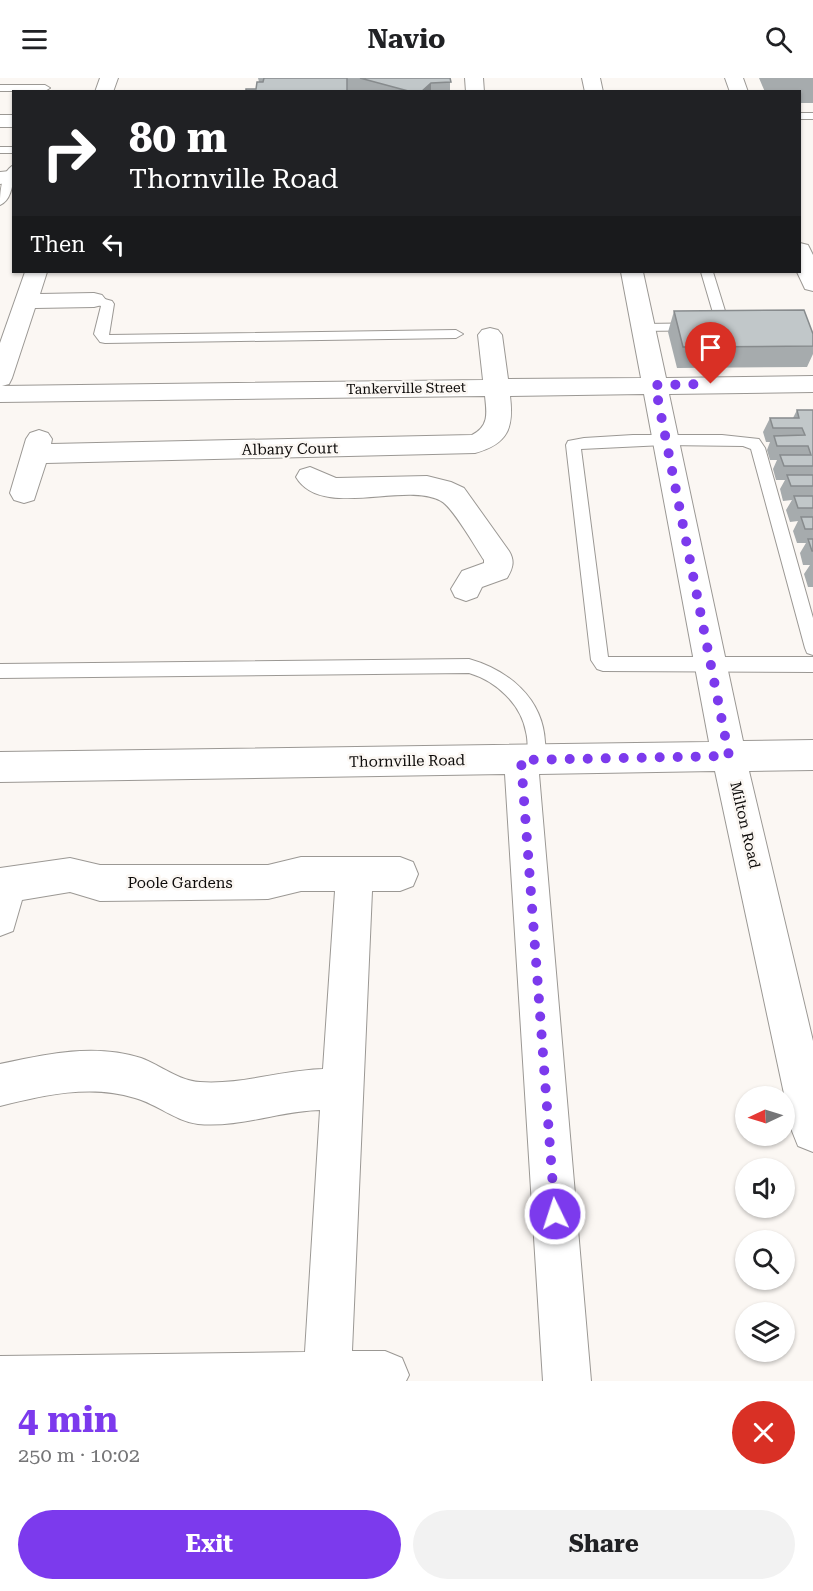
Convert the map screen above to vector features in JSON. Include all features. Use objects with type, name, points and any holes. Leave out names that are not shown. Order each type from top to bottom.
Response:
[{"type":"street","points":[[801,253],[813,284]]},
{"type":"street","points":[[0,378],[36,273]]},
{"type":"street","name":"Milton Road","points":[[632,273],[729,756],[813,1131]]},
{"type":"street","points":[[26,301],[94,300]]},
{"type":"street","name":"Albany Court","points":[[24,493],[37,446],[388,447],[475,444],[489,438],[497,430],[500,418],[490,335]]},
{"type":"street","name":"Tankerville Street","points":[[0,394],[813,384]]},
{"type":"street","points":[[387,486],[388,447]]},
{"type":"street","points":[[310,477],[332,488],[427,486],[454,495],[499,559],[497,570],[472,579],[466,589]]},
{"type":"street","name":"Thornville Road","points":[[0,767],[813,755]]},
{"type":"street","points":[[529,759],[567,1381]]},
{"type":"street","name":"Poole Gardens","points":[[2,897],[70,875],[100,883],[268,882],[302,874],[354,876],[400,874]]},
{"type":"street","points":[[327,1376],[354,876]]},
{"type":"street","points":[[0,1085],[52,1072],[96,1071],[140,1078],[180,1098],[211,1104],[233,1103],[300,1090],[342,1089]]},
{"type":"street","points":[[0,1380],[385,1375]]},
{"type":"lane","points":[[0,88],[45,90],[49,78]]},
{"type":"lane","points":[[0,202],[8,174]]},
{"type":"lane","points":[[643,328],[730,327],[707,273]]},
{"type":"lane","points":[[94,300],[108,304],[101,334],[105,339],[456,334]]},
{"type":"lane","points":[[813,648],[758,448],[749,441],[578,443],[572,447],[600,660],[607,665],[813,664]]},
{"type":"lane","points":[[0,671],[470,666],[485,670],[506,684],[523,702],[535,729],[529,759]]},
{"type":"building","points":[[264,78],[347,78],[347,90],[246,90],[256,89],[257,82],[263,82]]},
{"type":"building","points":[[360,78],[450,78],[451,82],[431,83],[423,90],[405,90]]},
{"type":"building","points":[[804,310],[813,334],[813,346],[683,347],[674,311]]},
{"type":"building","points":[[797,410],[813,410],[813,466],[784,466],[780,455],[811,455],[808,446],[777,446],[774,436],[805,435],[802,428],[773,428],[770,418],[799,418]]},
{"type":"building","points":[[787,475],[813,475],[813,486],[791,486]]},
{"type":"building","points":[[794,496],[813,496],[813,508],[798,508]]},
{"type":"building","points":[[801,517],[813,517],[813,529],[805,529]]},
{"type":"building","points":[[808,539],[813,539],[813,551],[812,551]]},
{"type":"route","points":[[555,1214],[521,760],[729,756],[655,385],[711,384]]}]
